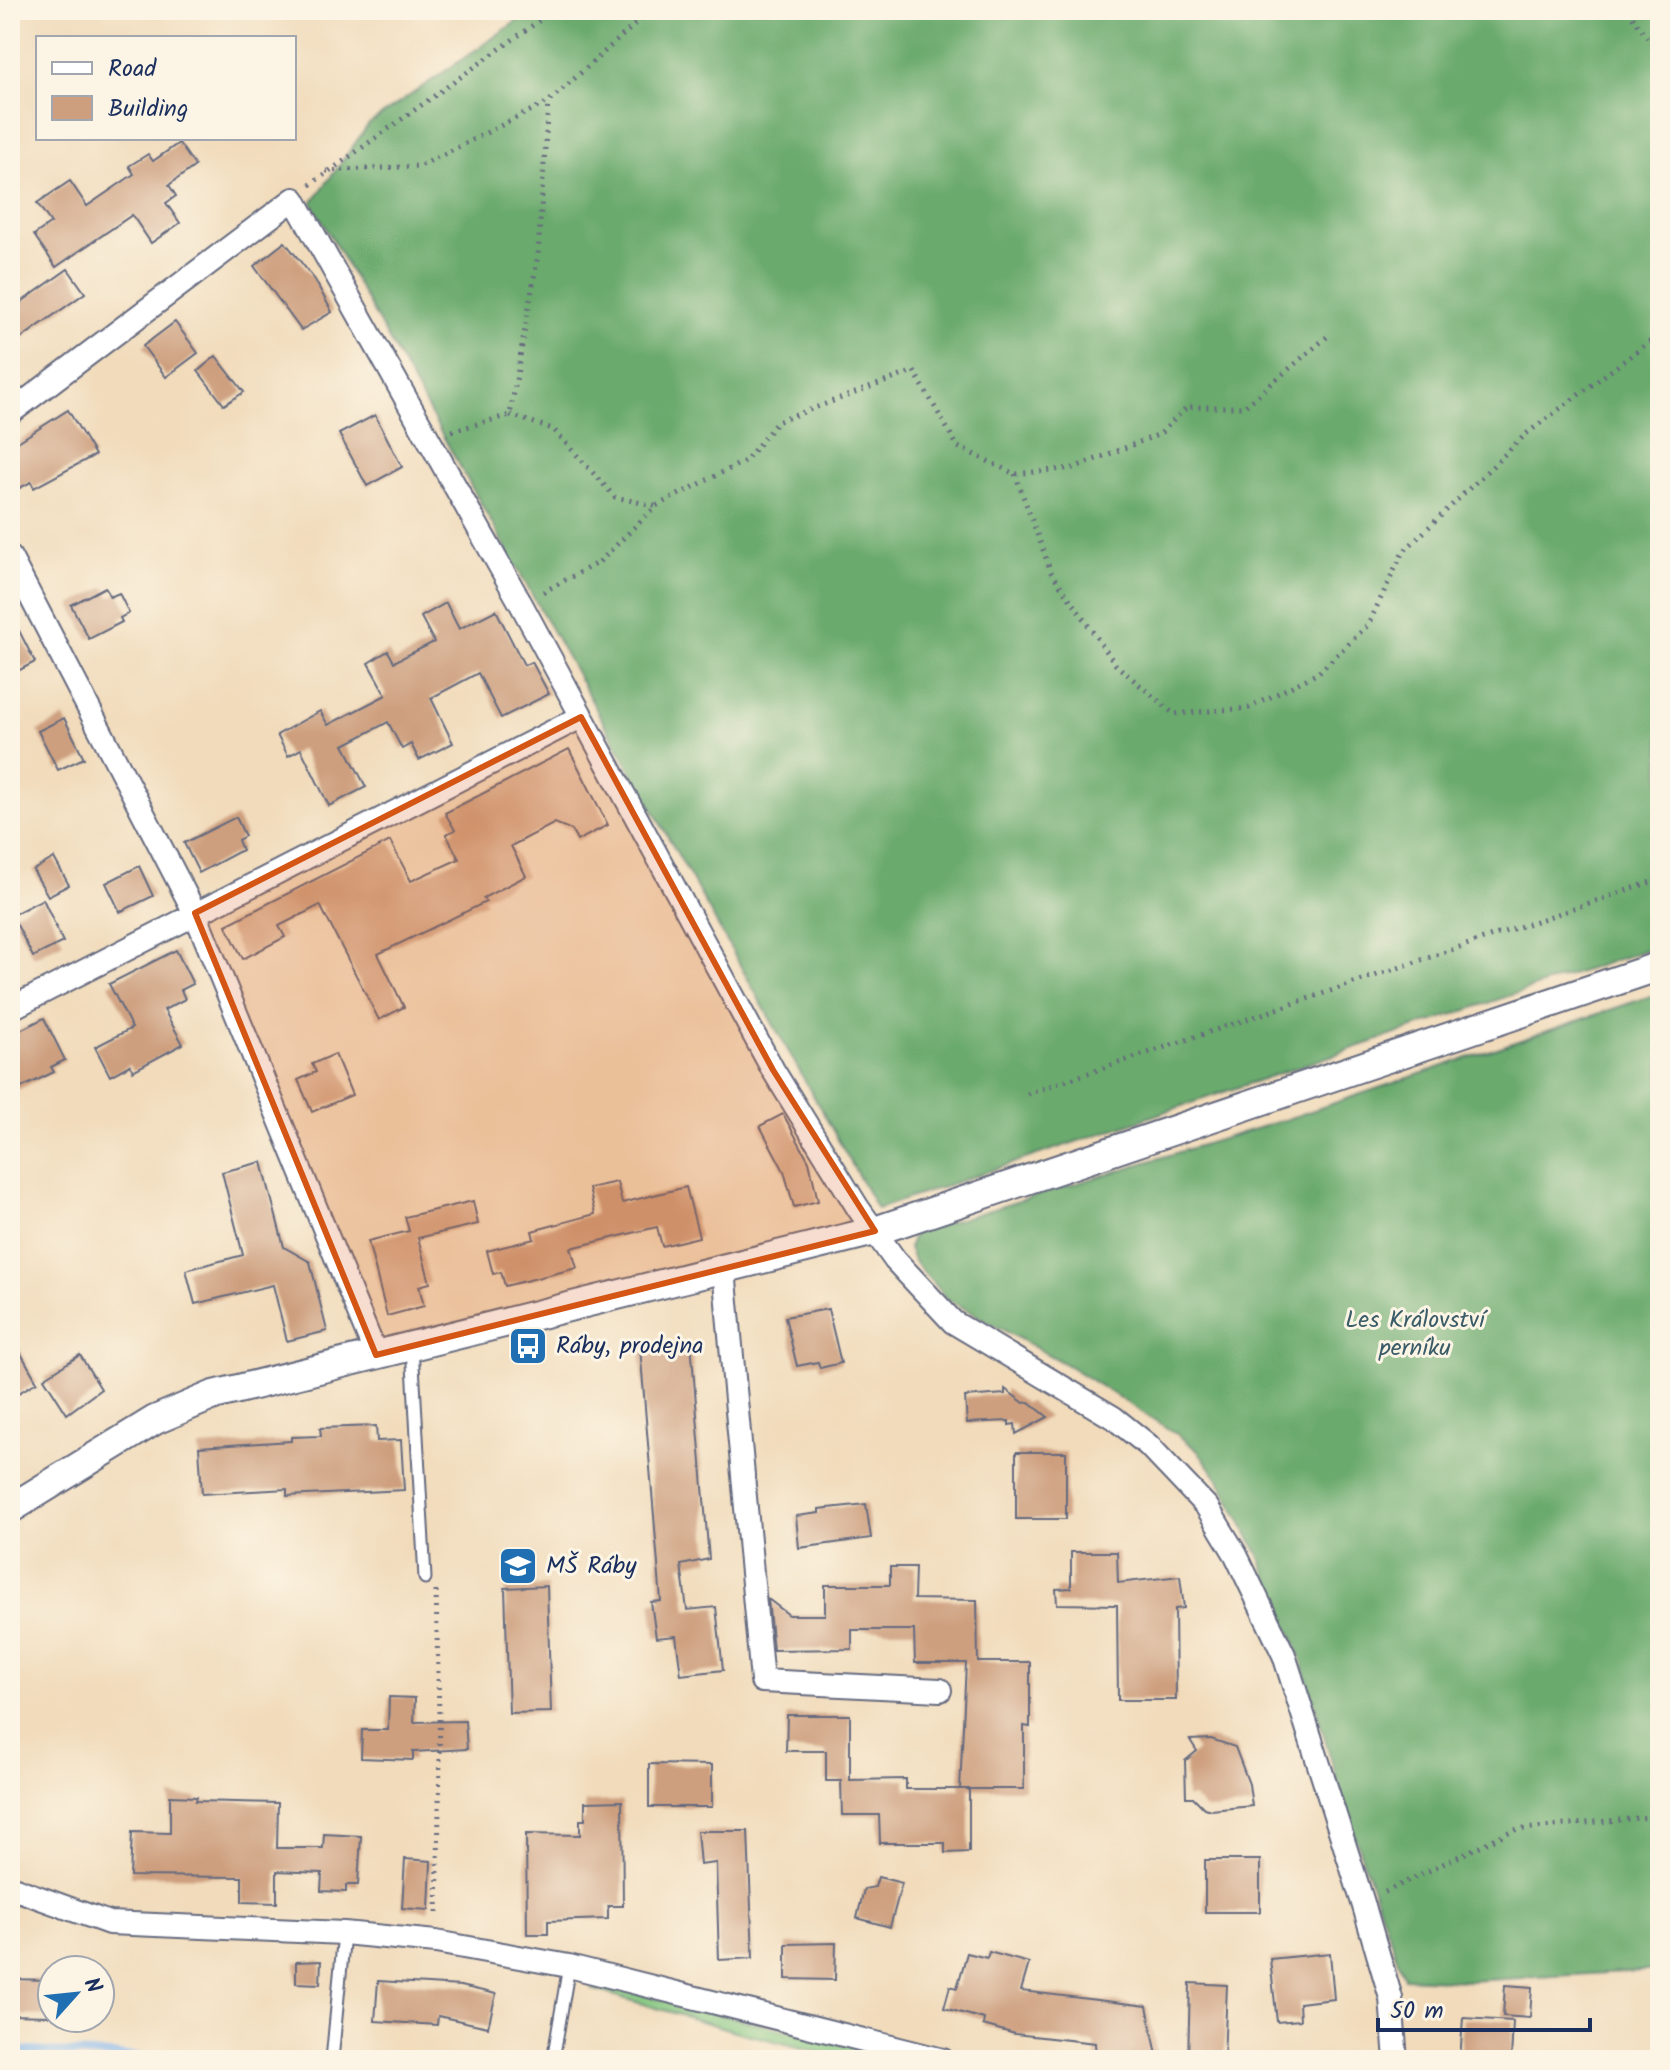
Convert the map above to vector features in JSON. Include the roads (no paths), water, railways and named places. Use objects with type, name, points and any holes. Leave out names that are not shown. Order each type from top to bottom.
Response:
[{"type":"street","points":[[10,413],[294,199],[521,604],[773,1070],[895,1260],[953,1322],[1114,1418],[1148,1445],[1207,1507],[1236,1555],[1284,1655],[1363,1903],[1391,1998],[1396,2060]]},
{"type":"street","points":[[10,557],[195,913],[376,1355]]},
{"type":"street","points":[[10,1009],[581,717]]},
{"type":"street","points":[[10,1509],[155,1420],[214,1395],[875,1231],[1660,966]]},
{"type":"street","points":[[724,1270],[762,1681],[940,1690]]},
{"type":"street","points":[[10,1887],[109,1923],[344,1933],[436,1942],[569,1966],[931,2059]]},
{"type":"lane","points":[[412,1346],[425,1578]]},
{"type":"lane","points":[[332,2060],[344,1933]]},
{"type":"lane","points":[[553,2059],[569,1966]]},
{"type":"waterway","points":[[10,2050],[204,2060]]},
{"type":"place","name":"Ráby, prodejna","points":[[528,1346]]},
{"type":"place","name":"MŠ Ráby","points":[[518,1566]]},
{"type":"park label","name":"Les Království perníku","points":[[1415,1334]]}]
